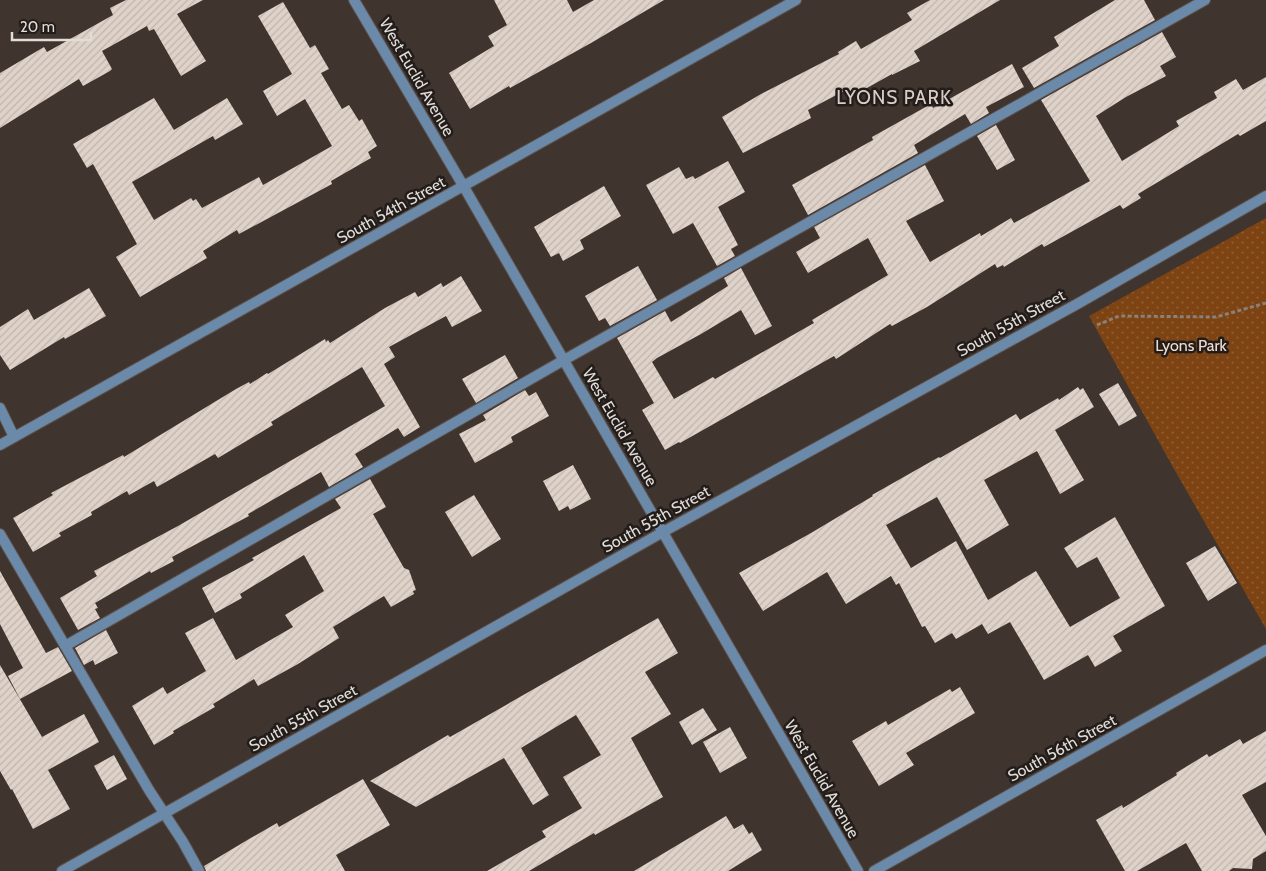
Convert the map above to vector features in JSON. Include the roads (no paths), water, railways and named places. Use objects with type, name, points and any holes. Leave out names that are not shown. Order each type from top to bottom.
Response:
[{"type":"street","name":"West Euclid Avenue","points":[[354,0],[464,187],[858,871]]},
{"type":"street","name":"South 54th Street","points":[[0,445],[796,0]]},
{"type":"street","points":[[65,646],[564,360],[1205,0]]},
{"type":"street","name":"South 55th Street","points":[[62,871],[663,532],[1079,303],[1266,196]]},
{"type":"street","points":[[0,408],[14,437]]},
{"type":"street","points":[[0,534],[149,790],[200,871]]},
{"type":"street","name":"South 56th Street","points":[[874,871],[1266,650]]},
{"type":"district","name":"LYONS PARK","points":[[894,97]]},
{"type":"park label","name":"Lyons Park","points":[[1191,345]]}]
